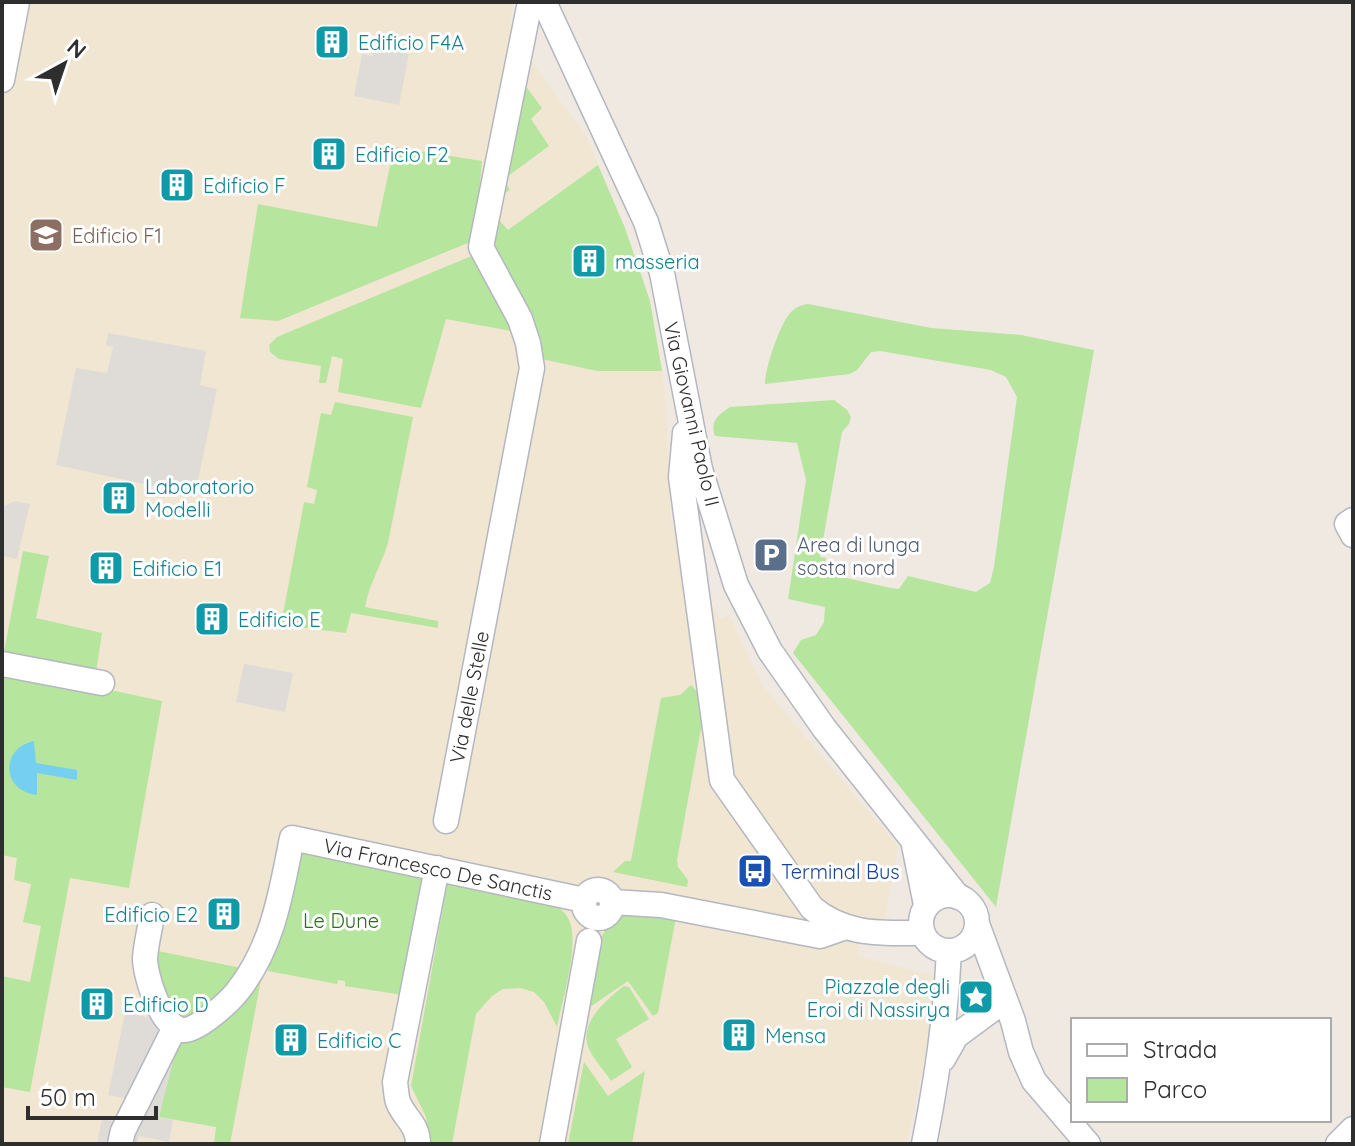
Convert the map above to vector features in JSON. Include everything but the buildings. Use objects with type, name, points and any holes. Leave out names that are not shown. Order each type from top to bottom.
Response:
[{"type":"street","points":[[2,80],[17,2]]},
{"type":"street","name":"Via delle Stelle","points":[[446,821],[532,368],[531,352],[520,319],[481,247],[530,2]]},
{"type":"street","name":"Via Giovanni Paolo II","points":[[544,2],[646,222],[662,273],[700,469],[736,585],[770,651],[824,728],[958,897]]},
{"type":"street","points":[[688,407],[681,477],[722,780],[812,908],[843,928]]},
{"type":"street","points":[[1353,520],[1347,524],[1353,535]]},
{"type":"street","points":[[2,664],[102,683]]},
{"type":"street","name":"Via Francesco De Sanctis","points":[[175,1027],[181,1030],[195,1027],[238,991],[270,937],[292,838],[437,868],[596,907],[661,905],[820,936],[843,928],[923,933]]},
{"type":"street","name":"Via Giovanni Paolo II","points":[[913,840],[926,905]]},
{"type":"street","points":[[418,1144],[413,1121],[398,1103],[395,1082],[437,868]]},
{"type":"street","points":[[977,924],[965,946],[949,951],[933,946],[923,933],[921,918],[926,905],[941,896],[958,897],[972,908],[1021,1052],[1034,1081],[1088,1144]]},
{"type":"street","points":[[552,1144],[596,907]]},
{"type":"street","points":[[120,1144],[123,1131],[175,1027],[158,1004],[148,975],[145,958],[152,915]]},
{"type":"street","points":[[924,1144],[939,1068],[949,951]]},
{"type":"street","points":[[939,1068],[956,1036],[1005,1000]]},
{"type":"street","points":[[1338,1144],[1353,1129]]},
{"type":"shaded area","points":[[2,2],[513,2],[510,22],[517,24],[529,58],[586,136],[625,228],[650,301],[665,391],[671,520],[680,555],[721,619],[729,615],[762,685],[898,847],[883,926],[862,929],[857,956],[941,978],[907,1144],[2,1144]]},
{"type":"shaded area","points":[[375,47],[409,54],[399,105],[354,96],[362,54],[372,56]]},
{"type":"shaded area","points":[[108,333],[206,351],[200,385],[217,389],[195,495],[56,465],[76,368],[107,373],[113,347],[106,345]]},
{"type":"shaded area","points":[[15,501],[30,504],[17,559],[2,556],[2,507]]},
{"type":"shaded area","points":[[244,664],[293,673],[285,712],[236,702]]},
{"type":"shaded area","points":[[125,1013],[168,1021],[181,1030],[159,1117],[173,1120],[169,1142],[139,1136],[137,1144],[97,1144],[102,1119],[122,1123],[127,1099],[108,1095]]},
{"type":"green space","points":[[521,80],[542,108],[531,119],[549,146],[504,179],[510,190],[497,198]]},
{"type":"green space","points":[[394,147],[482,161],[475,240],[278,321],[240,318],[258,204],[377,227]]},
{"type":"green space","points":[[598,165],[625,228],[650,301],[662,371],[597,371],[542,359],[496,254],[491,236],[493,221],[499,220],[508,230]]},
{"type":"green space","points":[[474,255],[505,304],[511,331],[446,319],[421,408],[338,392],[343,359],[332,356],[326,383],[319,383],[321,366],[279,359],[270,352],[269,345],[277,337]]},
{"type":"green space","points":[[808,304],[931,328],[1021,335],[1094,350],[996,907],[793,653],[801,640],[816,635],[824,622],[825,607],[788,599],[806,480],[797,443],[715,436],[713,426],[718,416],[730,407],[834,400],[851,417],[842,432],[820,557],[826,558],[824,573],[899,589],[908,576],[976,592],[990,583],[994,567],[1017,397],[1006,377],[991,370],[880,351],[871,352],[850,374],[765,384],[770,357],[782,326],[793,310]]},
{"type":"green space","points":[[335,402],[413,417],[388,543],[365,607],[438,621],[438,628],[351,613],[346,633],[281,625],[304,502],[314,504],[317,490],[307,487],[321,413],[331,415]]},
{"type":"green space","points":[[23,551],[49,556],[36,618],[102,633],[96,672],[4,652]]},
{"type":"green space","points":[[2,667],[162,701],[129,888],[70,878],[30,1092],[2,1087],[2,976],[30,982],[41,926],[23,922],[31,884],[14,880],[17,858],[2,855]]},
{"type":"green space","points":[[691,685],[706,701],[677,860],[678,867],[688,880],[687,887],[613,872],[625,861],[631,861],[661,698],[680,695]]},
{"type":"green space","name":"Le Dune","points":[[305,852],[426,877],[403,995],[345,986],[345,981],[338,980],[337,984],[268,971],[293,862]]},
{"type":"green space","points":[[448,880],[548,902],[562,910],[571,928],[572,956],[557,1027],[544,1002],[534,992],[520,988],[503,989],[476,1014],[452,1144],[430,1144],[426,1117],[411,1086]]},
{"type":"green space","points":[[621,911],[676,917],[658,1013],[653,1016],[628,981],[590,1007],[596,954],[605,930]]},
{"type":"green space","points":[[153,950],[246,969],[241,977],[186,1022],[172,1012]]},
{"type":"green space","points":[[262,974],[230,1144],[214,1144],[216,1127],[159,1117],[174,1044]]},
{"type":"green space","points":[[624,986],[629,987],[649,1019],[616,1039],[632,1067],[611,1081],[589,1049],[587,1030],[596,1013]]},
{"type":"green space","points":[[584,1062],[608,1096],[645,1071],[632,1144],[568,1144]]},
{"type":"water","points":[[34,741],[36,763],[77,770],[77,780],[37,773],[37,795],[17,786],[11,778],[11,760],[23,745]]},
{"type":"place","name":"Edificio F4A","points":[[332,42]]},
{"type":"place","name":"Edificio F2","points":[[329,154]]},
{"type":"place","name":"Edificio F","points":[[177,185]]},
{"type":"place","name":"Edificio F1","points":[[46,235]]},
{"type":"place","name":"masseria","points":[[589,261]]},
{"type":"place","name":"Laboratorio Modelli","points":[[119,498]]},
{"type":"place","name":"Area di lunga sosta nord","points":[[771,555]]},
{"type":"place","name":"Edificio E1","points":[[106,568]]},
{"type":"place","name":"Edificio E","points":[[212,619]]},
{"type":"place","name":"Terminal Bus","points":[[755,871]]},
{"type":"place","name":"Edificio E2","points":[[224,914]]},
{"type":"place","name":"Piazzale degli Eroi di Nassirya","points":[[976,997]]},
{"type":"place","name":"Edificio D","points":[[97,1004]]},
{"type":"place","name":"Mensa","points":[[739,1035]]},
{"type":"place","name":"Edificio C","points":[[291,1040]]}]
